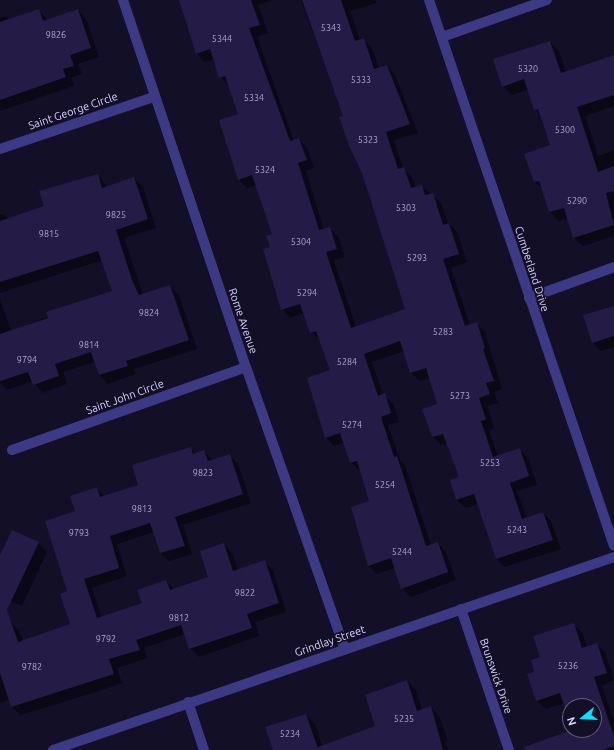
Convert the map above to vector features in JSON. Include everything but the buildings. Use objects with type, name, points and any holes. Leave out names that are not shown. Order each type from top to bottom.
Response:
[{"type":"street","name":"Rome Avenue","points":[[123,0],[154,97],[246,367],[345,649]]},
{"type":"street","name":"Cumberland Drive","points":[[429,0],[614,546]]},
{"type":"street","points":[[442,37],[547,0]]},
{"type":"street","name":"Saint George Circle","points":[[0,148],[154,97]]},
{"type":"street","points":[[529,298],[614,267]]},
{"type":"street","name":"Saint John Circle","points":[[12,450],[246,367]]},
{"type":"street","name":"Grindlay Street","points":[[54,750],[188,702],[614,557]]},
{"type":"street","name":"Brunswick Drive","points":[[461,609],[509,750]]},
{"type":"street","points":[[188,702],[204,750]]}]
